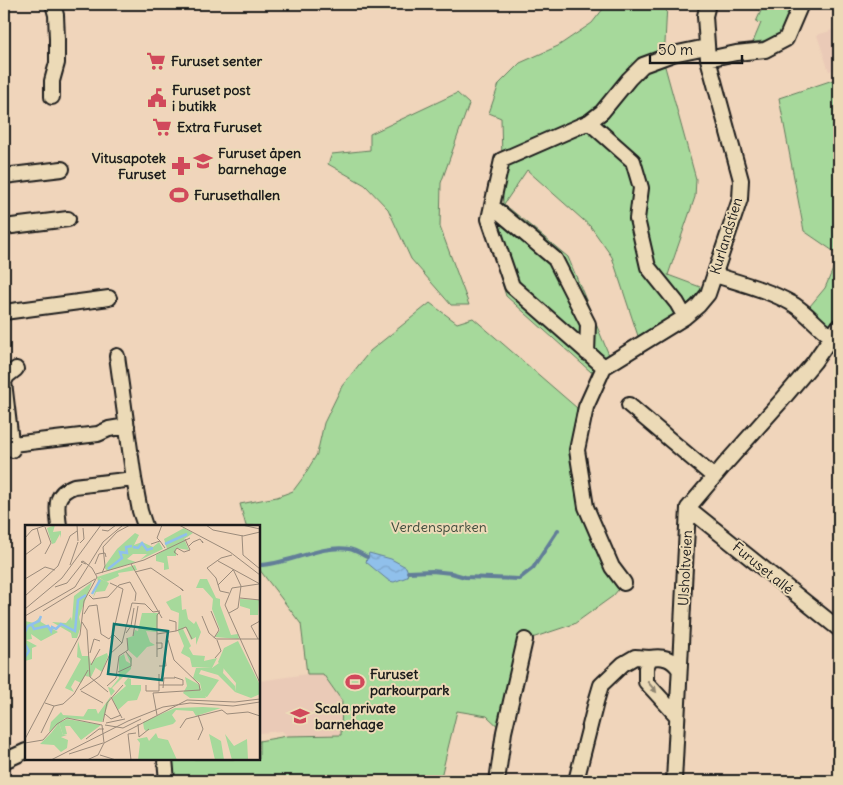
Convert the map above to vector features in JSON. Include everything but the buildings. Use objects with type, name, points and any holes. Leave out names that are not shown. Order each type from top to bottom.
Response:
[{"type":"street","points":[[52,97],[52,81],[57,63],[56,21],[53,4]]},
{"type":"street","name":"Kurlandstien","points":[[604,368],[685,316],[698,306],[708,294],[740,198],[741,180],[707,53],[705,16],[708,4]]},
{"type":"street","points":[[624,583],[612,567],[586,507],[577,450],[586,407],[604,368],[512,286],[489,219],[502,160],[589,122],[602,112],[643,65],[673,54],[765,50],[786,39],[801,4]]},
{"type":"street","points":[[589,122],[633,161],[641,188],[637,219],[648,267],[677,302],[685,316]]},
{"type":"street","points":[[4,176],[62,169]]},
{"type":"street","points":[[492,206],[555,259],[588,324],[587,353]]},
{"type":"street","points":[[4,227],[68,219]]},
{"type":"street","points":[[688,508],[837,336],[792,303],[714,275]]},
{"type":"street","points":[[4,312],[109,298]]},
{"type":"street","points":[[117,356],[134,479],[144,525]]},
{"type":"street","points":[[16,369],[7,376],[4,382],[9,447],[98,437],[109,429],[127,426]]},
{"type":"street","points":[[629,405],[714,477]]},
{"type":"street","points":[[59,525],[57,507],[60,495],[65,489],[74,486],[134,479]]},
{"type":"street","name":"Furuset allé","points":[[688,508],[839,629]]},
{"type":"street","name":"Ulsholtveien","points":[[674,781],[688,508]]},
{"type":"street","points":[[497,781],[504,732],[525,640]]},
{"type":"street","points":[[576,781],[601,684],[623,664],[635,657],[650,658],[662,656],[674,661],[680,669]]},
{"type":"street","points":[[650,658],[646,668],[646,682],[677,716]]},
{"type":"street","points":[[4,761],[25,751]]},
{"type":"street","points":[[165,760],[168,781]]},
{"type":"shaded area","points":[[839,28],[839,69],[829,71],[817,35]]},
{"type":"shaded area","name":"Scala private barnehage","points":[[307,674],[323,674],[342,701],[341,735],[287,736],[282,731],[260,733],[260,681]]},
{"type":"green space","points":[[607,4],[667,4],[664,63],[696,179],[695,197],[668,275],[703,288],[678,313],[638,336],[612,257],[591,227],[527,170],[504,204],[568,257],[609,355],[591,372],[506,296],[483,220],[503,203],[501,118],[489,113],[499,84],[520,63],[558,46],[592,23]]},
{"type":"green space","points":[[764,4],[795,4],[782,34],[773,40],[753,42],[761,23],[756,22]]},
{"type":"green space","points":[[839,78],[839,255],[804,231],[779,98]]},
{"type":"green space","points":[[457,93],[469,104],[441,183],[440,227],[469,305],[451,305],[411,259],[388,209],[365,185],[328,164],[332,154],[370,150],[370,134]]},
{"type":"green space","points":[[839,255],[839,315],[830,326],[810,306],[825,288]]},
{"type":"green space","name":"Verdensparken","points":[[430,303],[457,323],[473,318],[577,408],[571,447],[581,509],[624,583],[613,596],[574,624],[532,638],[504,732],[487,716],[457,711],[440,781],[167,781],[165,760],[260,760],[260,741],[287,736],[341,735],[342,701],[323,674],[307,674],[301,624],[260,570],[260,525],[246,525],[240,504],[277,497],[293,491],[317,454],[324,423],[342,386],[370,351]]},
{"type":"water","points":[[369,553],[391,559],[406,567],[407,577],[394,582],[389,581],[366,562]]},
{"type":"waterway","points":[[408,572],[432,571],[465,577],[519,579],[533,568],[558,530]]},
{"type":"waterway","points":[[260,565],[281,562],[327,549],[338,548],[358,552],[367,557]]},
{"type":"place","name":"Furuset senter","points":[[156,61]]},
{"type":"place","name":"Furuset post i butikk","points":[[157,98]]},
{"type":"place","name":"Extra Furuset","points":[[162,127]]},
{"type":"place","name":"Furuset åpen barnehage","points":[[203,161]]},
{"type":"place","name":"Vitusapotek Furuset","points":[[181,166]]},
{"type":"place","name":"Furusethallen","points":[[179,195]]},
{"type":"place","name":"Furuset parkourpark","points":[[355,682]]},
{"type":"place","name":"Scala private barnehage","points":[[300,716]]}]
